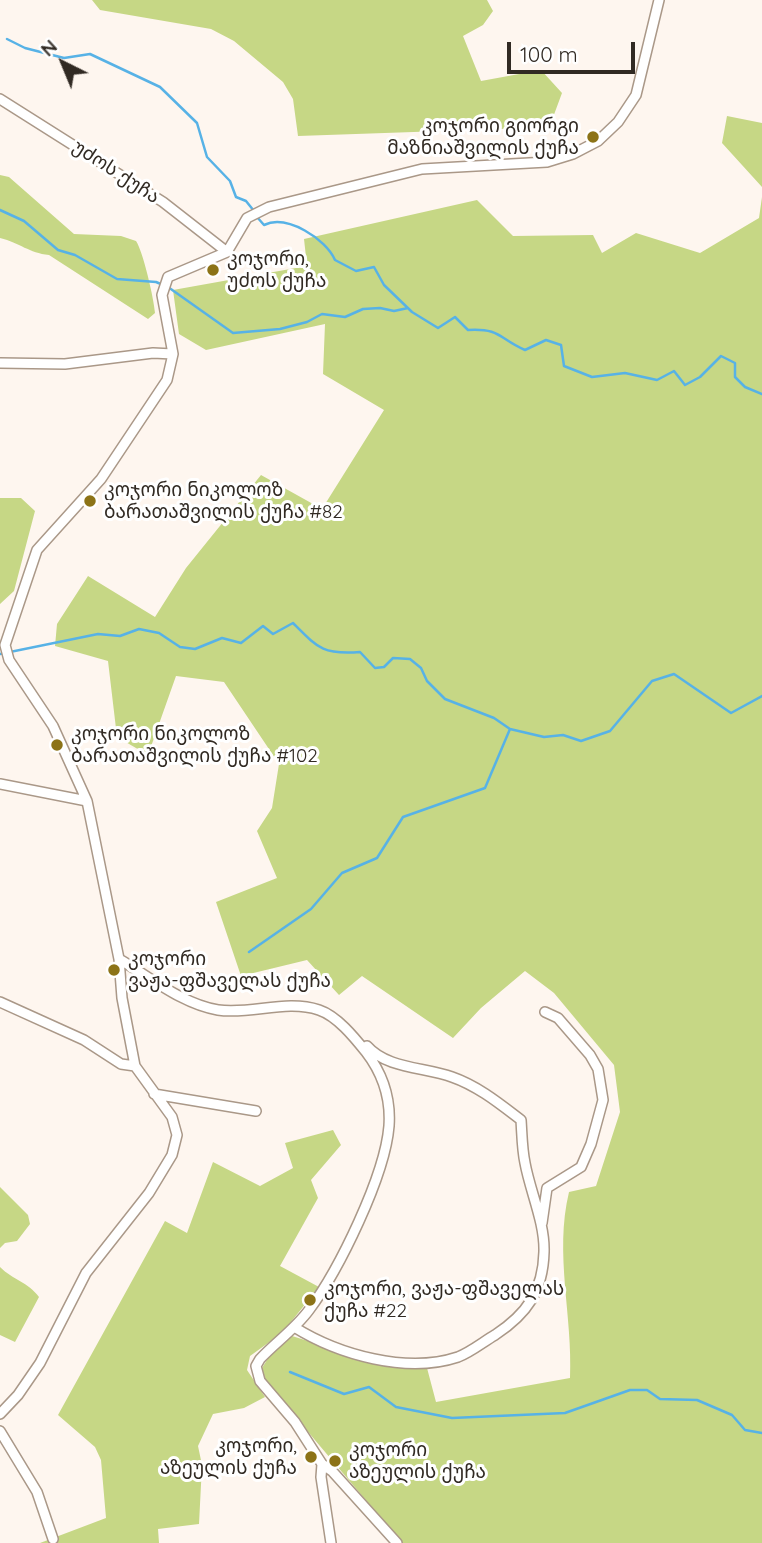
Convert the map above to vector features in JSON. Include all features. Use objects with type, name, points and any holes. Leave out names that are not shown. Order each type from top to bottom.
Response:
[{"type":"street","points":[[0,1413],[18,1395],[40,1363],[86,1273],[149,1193],[172,1155],[177,1135],[172,1117],[135,1066],[122,998],[119,959],[87,801],[48,717],[9,660],[5,645],[37,550],[101,479],[140,425],[167,380],[173,354],[162,295],[168,277],[227,252],[247,218],[269,207],[422,169],[547,162],[598,141],[618,122],[636,94],[659,0]]},
{"type":"street","name":"უძოს ქუჩა","points":[[0,99],[163,202],[227,252]]},
{"type":"street","points":[[0,363],[65,364],[153,353],[173,354]]},
{"type":"street","points":[[0,784],[87,801]]},
{"type":"street","points":[[119,959],[190,1002],[219,1010],[321,1010],[383,1060],[454,1077],[491,1097],[521,1120],[524,1161],[544,1251],[536,1297],[509,1326],[461,1356],[435,1363],[398,1362],[315,1340],[294,1327]]},
{"type":"street","points":[[0,1002],[85,1040],[121,1064],[135,1066]]},
{"type":"street","points":[[541,1231],[547,1188],[581,1167],[603,1100],[598,1069],[590,1055],[558,1018],[545,1012]]},
{"type":"street","points":[[351,1034],[380,1072],[386,1091],[389,1125],[386,1144],[374,1181],[323,1290],[294,1327],[260,1359],[257,1373],[323,1464],[397,1543]]},
{"type":"street","points":[[154,1094],[256,1111]]},
{"type":"street","points":[[0,1431],[37,1492],[53,1539]]},
{"type":"street","points":[[323,1464],[321,1477],[331,1543]]},
{"type":"green space","points":[[92,0],[487,0],[493,11],[483,25],[463,36],[481,81],[541,70],[562,93],[552,120],[529,128],[298,136],[293,99],[283,82],[234,41],[211,29],[100,10]]},
{"type":"green space","points":[[727,116],[762,123],[762,187],[722,143]]},
{"type":"green space","points":[[0,175],[9,177],[74,234],[121,236],[136,241],[148,276],[155,313],[148,319],[49,255],[0,238]]},
{"type":"green space","points":[[762,197],[762,1543],[402,1543],[265,1381],[262,1368],[270,1355],[292,1336],[385,1365],[427,1368],[436,1402],[570,1378],[563,1238],[565,1215],[569,1192],[596,1186],[620,1112],[614,1065],[554,993],[525,971],[481,1008],[453,1038],[362,976],[339,995],[307,960],[241,976],[216,902],[277,878],[257,831],[272,808],[279,764],[224,682],[176,676],[148,755],[117,737],[108,661],[55,646],[57,624],[88,576],[155,617],[186,568],[261,475],[322,509],[384,410],[323,374],[325,324],[206,350],[179,334],[173,290],[307,266],[304,239],[477,200],[513,236],[593,235],[602,253],[636,233],[700,253],[759,218]]},
{"type":"green space","points":[[0,498],[21,498],[35,511],[14,591],[0,604]]},
{"type":"green space","points":[[333,1130],[341,1145],[311,1180],[318,1198],[280,1266],[319,1287],[282,1333],[250,1356],[247,1370],[265,1397],[244,1408],[213,1414],[198,1446],[202,1465],[199,1524],[158,1529],[159,1543],[40,1543],[106,1518],[101,1460],[95,1447],[58,1415],[165,1221],[187,1233],[213,1162],[260,1186],[293,1168],[285,1143]]},
{"type":"green space","points":[[0,1187],[28,1215],[30,1224],[17,1241],[5,1243],[0,1248]]},
{"type":"green space","points":[[0,1267],[39,1297],[15,1342],[0,1335]]},
{"type":"waterway","points":[[7,39],[25,48],[64,58],[90,54],[160,87],[197,123],[207,157],[230,181],[236,197],[246,201],[254,211]]},
{"type":"waterway","points":[[0,210],[24,221],[58,250],[75,255],[117,279],[156,282],[168,287],[233,333],[280,329],[307,322],[322,314],[345,317],[363,309],[394,311],[408,308]]},
{"type":"waterway","points":[[257,217],[264,225],[284,223],[305,230],[323,244],[335,260],[356,271],[374,267],[384,285],[412,312],[438,328],[455,317],[468,330],[494,333],[525,350],[546,340],[561,345],[564,366],[592,377],[625,373],[657,380],[674,371],[685,385],[700,377],[721,356],[735,363],[735,377],[745,387],[762,394]]},
{"type":"waterway","points":[[0,654],[98,634],[120,636],[139,629],[159,633],[180,647],[195,649],[222,638],[241,643],[263,626],[273,634],[293,623],[322,648],[337,652],[360,652],[375,668],[384,667],[393,658],[410,659],[421,668],[427,681],[445,699],[494,718],[510,729],[544,737],[563,735],[581,741],[610,731],[652,681],[674,674],[731,713],[762,696]]},
{"type":"waterway","points":[[249,952],[311,909],[342,873],[377,858],[403,817],[485,788],[510,729]]},
{"type":"waterway","points":[[290,1372],[344,1394],[369,1387],[396,1407],[452,1418],[565,1413],[630,1390],[647,1390],[660,1399],[697,1400],[732,1415],[745,1430],[762,1433]]},
{"type":"place","name":"კოჯორი გიორგი მაზნიაშვილის ქუჩა","points":[[593,137]]},
{"type":"place","name":"კოჯორი, უძოს ქუჩა","points":[[213,270]]},
{"type":"place","name":"კოჯორი ნიკოლოზ ბარათაშვილის ქუჩა #82","points":[[90,501]]},
{"type":"place","name":"კოჯორი ნიკოლოზ ბარათაშვილის ქუჩა #102","points":[[57,745]]},
{"type":"place","name":"კოჯორი ვაჟა-ფშაველას ქუჩა","points":[[114,970]]},
{"type":"place","name":"კოჯორი, ვაჟა-ფშაველას ქუჩა #22","points":[[310,1300]]},
{"type":"place","name":"კოჯორი, აზეულის ქუჩა","points":[[311,1457]]},
{"type":"place","name":"კოჯორი აზეულის ქუჩა","points":[[335,1461]]}]
